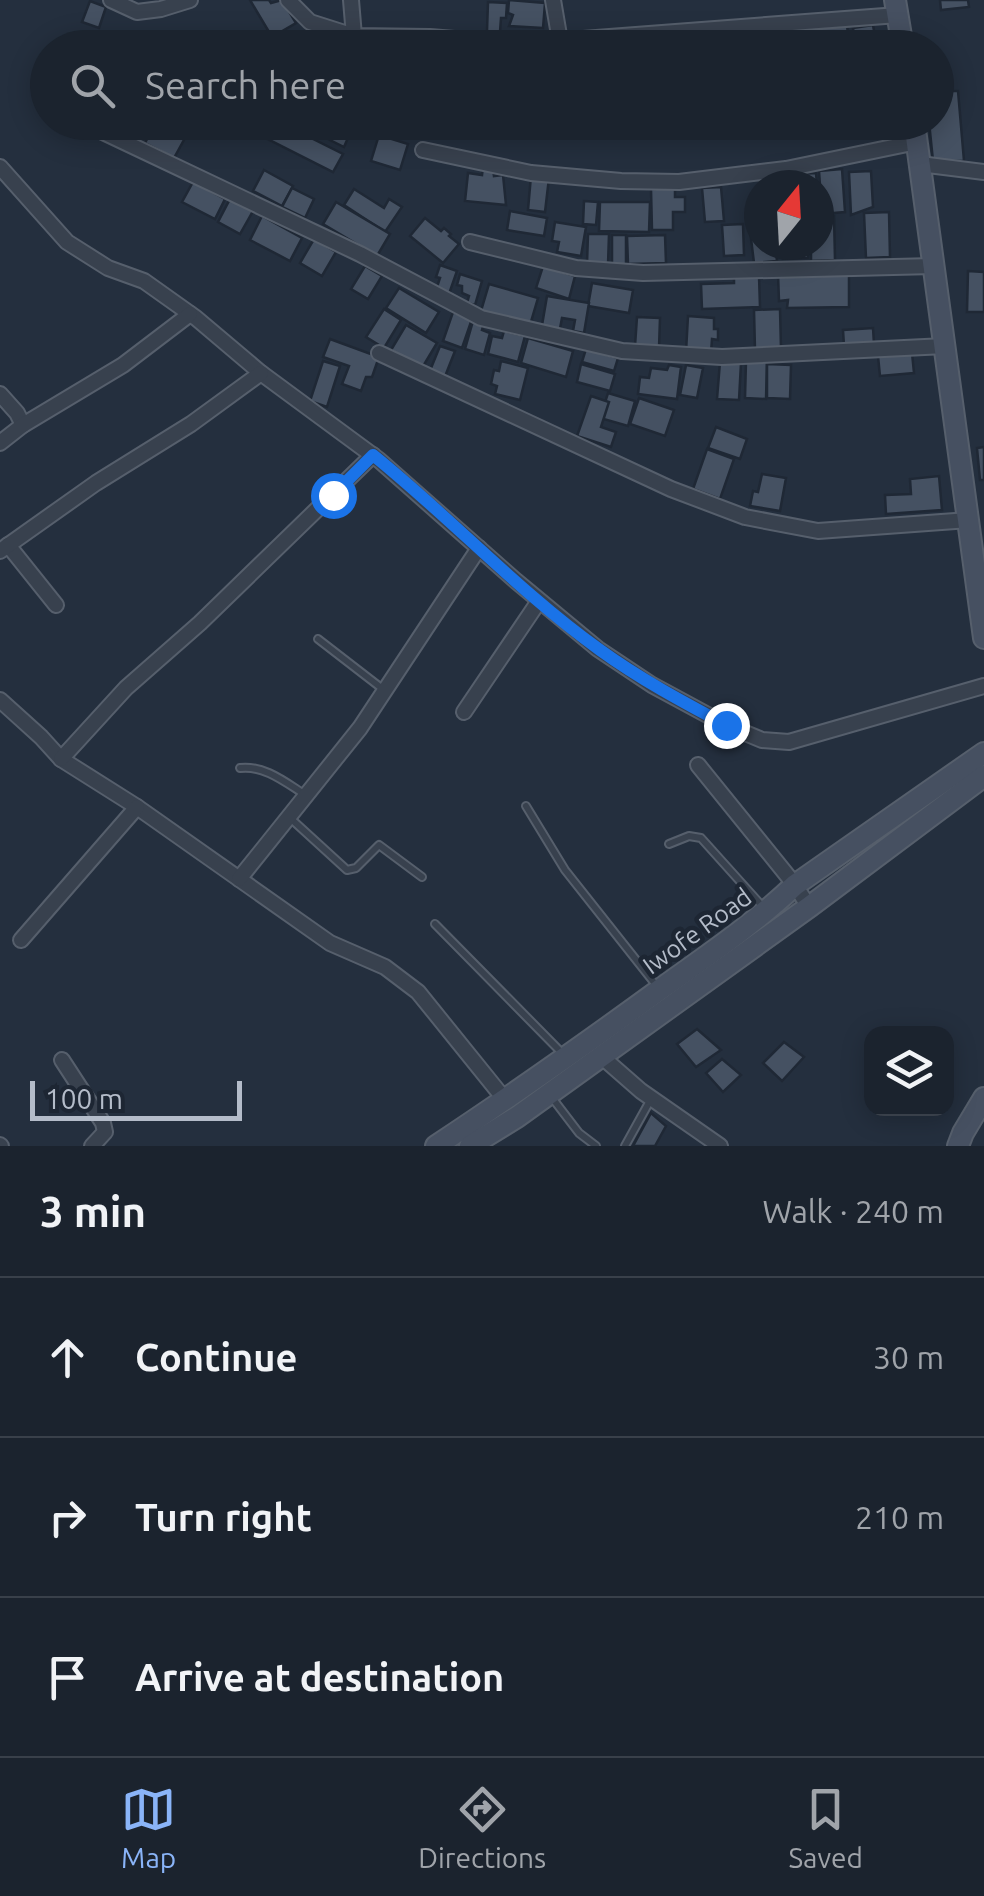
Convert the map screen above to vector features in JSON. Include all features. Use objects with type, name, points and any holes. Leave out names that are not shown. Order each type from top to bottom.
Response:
[{"type":"street","points":[[111,0],[138,12],[190,0]]},
{"type":"street","points":[[288,0],[310,22],[335,30]]},
{"type":"street","points":[[352,0],[354,30]]},
{"type":"street","points":[[553,0],[558,30]]},
{"type":"street","points":[[669,30],[896,7]]},
{"type":"street","points":[[120,140],[360,254],[481,318],[622,351],[722,357],[945,346]]},
{"type":"street","points":[[423,150],[531,172],[679,182],[786,170],[888,140]]},
{"type":"street","points":[[916,140],[984,638]]},
{"type":"street","points":[[920,164],[984,172]]},
{"type":"street","points":[[0,166],[67,242],[108,268],[144,281],[190,314],[261,373],[373,455],[598,649],[652,685],[726,725],[762,740],[789,742],[984,686]]},
{"type":"street","points":[[470,242],[576,268],[643,273],[934,266]]},
{"type":"street","points":[[0,443],[123,364],[190,314]]},
{"type":"street","points":[[378,352],[671,489],[745,517],[818,531],[969,520]]},
{"type":"street","points":[[56,605],[4,548],[192,424],[261,373]]},
{"type":"street","points":[[0,394],[23,425]]},
{"type":"street","points":[[61,759],[126,688],[200,623],[373,455]]},
{"type":"street","points":[[239,879],[360,728],[479,548]]},
{"type":"street","points":[[464,712],[539,600]]},
{"type":"street","points":[[0,700],[61,759],[137,807],[330,943],[385,968],[418,992],[506,1101]]},
{"type":"street","name":"Iwofe Road","points":[[436,1146],[566,1058],[768,911],[795,885],[984,752]]},
{"type":"street","points":[[698,765],[809,906]]},
{"type":"street","name":"Iwofe Road","points":[[470,1146],[549,1094],[984,776]]},
{"type":"street","points":[[21,940],[137,807]]},
{"type":"street","points":[[601,1056],[651,1098],[720,1146]]},
{"type":"street","points":[[62,1060],[103,1123],[105,1132],[92,1146]]},
{"type":"street","points":[[958,1146],[984,1098]]},
{"type":"lane","points":[[318,640],[385,691]]},
{"type":"lane","points":[[240,768],[263,770],[305,795]]},
{"type":"lane","points":[[526,806],[565,870],[660,990]]},
{"type":"lane","points":[[288,816],[348,870],[356,868],[379,845],[422,877]]},
{"type":"lane","points":[[669,844],[689,836],[701,838],[768,911]]},
{"type":"lane","points":[[435,924],[566,1058]]},
{"type":"lane","points":[[549,1094],[580,1133],[596,1146]]},
{"type":"lane","points":[[625,1146],[651,1098]]},
{"type":"building","points":[[250,0],[282,0],[296,23],[284,30],[268,30]]},
{"type":"building","points":[[509,0],[545,3],[543,28],[509,26],[513,15],[508,13]]},
{"type":"building","points":[[940,0],[968,0],[969,7],[941,10]]},
{"type":"building","points":[[90,1],[106,7],[99,28],[82,22]]},
{"type":"building","points":[[488,2],[507,3],[500,30],[487,30]]},
{"type":"building","points":[[847,24],[848,30],[798,30]]},
{"type":"building","points":[[873,25],[874,30],[853,30]]},
{"type":"building","points":[[954,91],[958,91],[964,161],[933,161],[931,140],[954,140]]},
{"type":"building","points":[[147,140],[184,140],[174,158],[145,143]]},
{"type":"building","points":[[270,140],[315,140],[343,154],[333,172]]},
{"type":"building","points":[[377,140],[408,144],[400,170],[371,161]]},
{"type":"building","points":[[483,167],[493,168],[494,176],[503,175],[506,205],[465,201],[468,173],[482,175]]},
{"type":"building","points":[[842,169],[845,212],[834,213],[834,170],[830,170]]},
{"type":"building","points":[[264,170],[293,186],[282,206],[253,191]]},
{"type":"building","points":[[871,171],[873,207],[851,215],[849,172]]},
{"type":"building","points":[[531,176],[549,178],[545,212],[528,210]]},
{"type":"building","points":[[193,182],[225,199],[215,219],[182,202]]},
{"type":"building","points":[[721,187],[724,221],[705,222],[702,188]]},
{"type":"building","points":[[292,188],[314,199],[305,218],[282,207]]},
{"type":"building","points":[[675,188],[675,197],[685,197],[685,212],[673,212],[673,230],[652,230],[651,189]]},
{"type":"building","points":[[354,189],[384,208],[389,199],[402,207],[385,232],[344,205]]},
{"type":"building","points":[[230,199],[253,211],[240,234],[218,222]]},
{"type":"building","points":[[584,201],[598,202],[596,225],[583,224]]},
{"type":"building","points":[[336,202],[390,234],[377,256],[323,224]]},
{"type":"building","points":[[600,202],[650,202],[649,232],[599,231]]},
{"type":"building","points":[[510,211],[547,218],[544,236],[507,230]]},
{"type":"building","points":[[889,212],[890,257],[866,258],[864,213]]},
{"type":"building","points":[[262,216],[302,238],[290,261],[250,240]]},
{"type":"building","points":[[425,218],[441,231],[444,228],[459,244],[443,263],[410,236]]},
{"type":"building","points":[[555,222],[586,227],[581,256],[557,252],[559,242],[552,241]]},
{"type":"building","points":[[743,224],[744,255],[724,256],[722,225]]},
{"type":"building","points":[[588,234],[609,234],[608,265],[587,264]]},
{"type":"building","points":[[612,235],[626,235],[626,266],[612,267]]},
{"type":"building","points":[[665,235],[666,263],[628,264],[627,236]]},
{"type":"building","points":[[314,239],[336,252],[322,276],[300,263]]},
{"type":"building","points":[[440,265],[457,271],[449,294],[436,290]]},
{"type":"building","points":[[365,266],[382,276],[368,299],[351,289]]},
{"type":"building","points":[[543,266],[575,276],[569,299],[536,288]]},
{"type":"building","points":[[968,271],[984,272],[984,312],[967,312]]},
{"type":"building","points":[[849,273],[849,307],[787,308],[788,300],[779,301],[778,274]]},
{"type":"building","points":[[460,274],[482,281],[475,305],[467,303],[469,296],[457,285]]},
{"type":"building","points":[[759,276],[760,307],[702,309],[701,284],[734,283],[734,277]]},
{"type":"building","points":[[592,283],[633,290],[629,313],[588,306]]},
{"type":"building","points":[[489,284],[538,298],[530,325],[481,311]]},
{"type":"building","points":[[399,288],[439,312],[426,333],[386,308]]},
{"type":"building","points":[[547,296],[589,303],[584,333],[573,331],[575,320],[562,318],[559,334],[541,331]]},
{"type":"building","points":[[384,309],[401,320],[384,348],[366,337]]},
{"type":"building","points":[[780,309],[781,349],[755,350],[754,310]]},
{"type":"building","points":[[453,312],[472,319],[462,348],[443,341]]},
{"type":"building","points":[[688,316],[714,318],[718,340],[712,339],[711,353],[686,352]]},
{"type":"building","points":[[637,317],[660,318],[659,348],[635,346]]},
{"type":"building","points":[[473,321],[484,323],[482,330],[490,333],[484,355],[465,349]]},
{"type":"building","points":[[406,325],[437,343],[422,368],[391,350]]},
{"type":"building","points":[[873,328],[874,344],[844,346],[843,330]]},
{"type":"building","points":[[504,331],[525,336],[518,362],[488,354],[492,336],[502,338]]},
{"type":"building","points":[[528,338],[573,351],[566,377],[521,363]]},
{"type":"building","points":[[330,339],[379,357],[372,377],[366,377],[361,391],[342,384],[349,366],[323,357]]},
{"type":"building","points":[[440,346],[455,351],[444,379],[429,373]]},
{"type":"building","points":[[586,349],[618,358],[614,371],[582,362]]},
{"type":"building","points":[[912,353],[914,373],[880,376],[878,356]]},
{"type":"building","points":[[323,361],[340,366],[327,407],[310,401]]},
{"type":"building","points":[[501,361],[528,368],[520,400],[495,394],[497,386],[491,384]]},
{"type":"building","points":[[746,361],[767,362],[766,399],[745,398]]},
{"type":"building","points":[[720,362],[741,363],[739,400],[717,399]]},
{"type":"building","points":[[581,364],[615,374],[610,391],[577,382]]},
{"type":"building","points":[[767,364],[791,365],[790,399],[767,398]]},
{"type":"building","points":[[669,365],[681,367],[677,399],[638,394],[640,377],[649,378],[651,368],[667,370]]},
{"type":"building","points":[[686,365],[703,368],[697,398],[680,395]]},
{"type":"building","points":[[608,393],[635,401],[628,426],[600,418]]},
{"type":"building","points":[[591,396],[609,402],[601,427],[616,432],[611,447],[577,436]]},
{"type":"building","points":[[639,398],[674,410],[665,436],[630,424]]},
{"type":"building","points":[[716,427],[747,439],[740,459],[708,448]]},
{"type":"building","points":[[984,447],[984,480],[980,480],[977,448]]},
{"type":"building","points":[[707,449],[734,459],[720,499],[693,489]]},
{"type":"building","points":[[762,474],[786,478],[780,511],[750,506]]},
{"type":"building","points":[[939,476],[942,510],[886,514],[885,495],[911,494],[910,479]]},
{"type":"building","points":[[697,1029],[721,1050],[696,1067],[677,1044]]},
{"type":"building","points":[[784,1042],[804,1057],[782,1081],[763,1063]]},
{"type":"building","points":[[722,1059],[741,1075],[723,1092],[706,1073]]},
{"type":"building","points":[[651,1113],[666,1126],[655,1146],[633,1146]]},
{"type":"route","points":[[333,495],[373,455],[598,649],[652,685],[726,725]]}]
